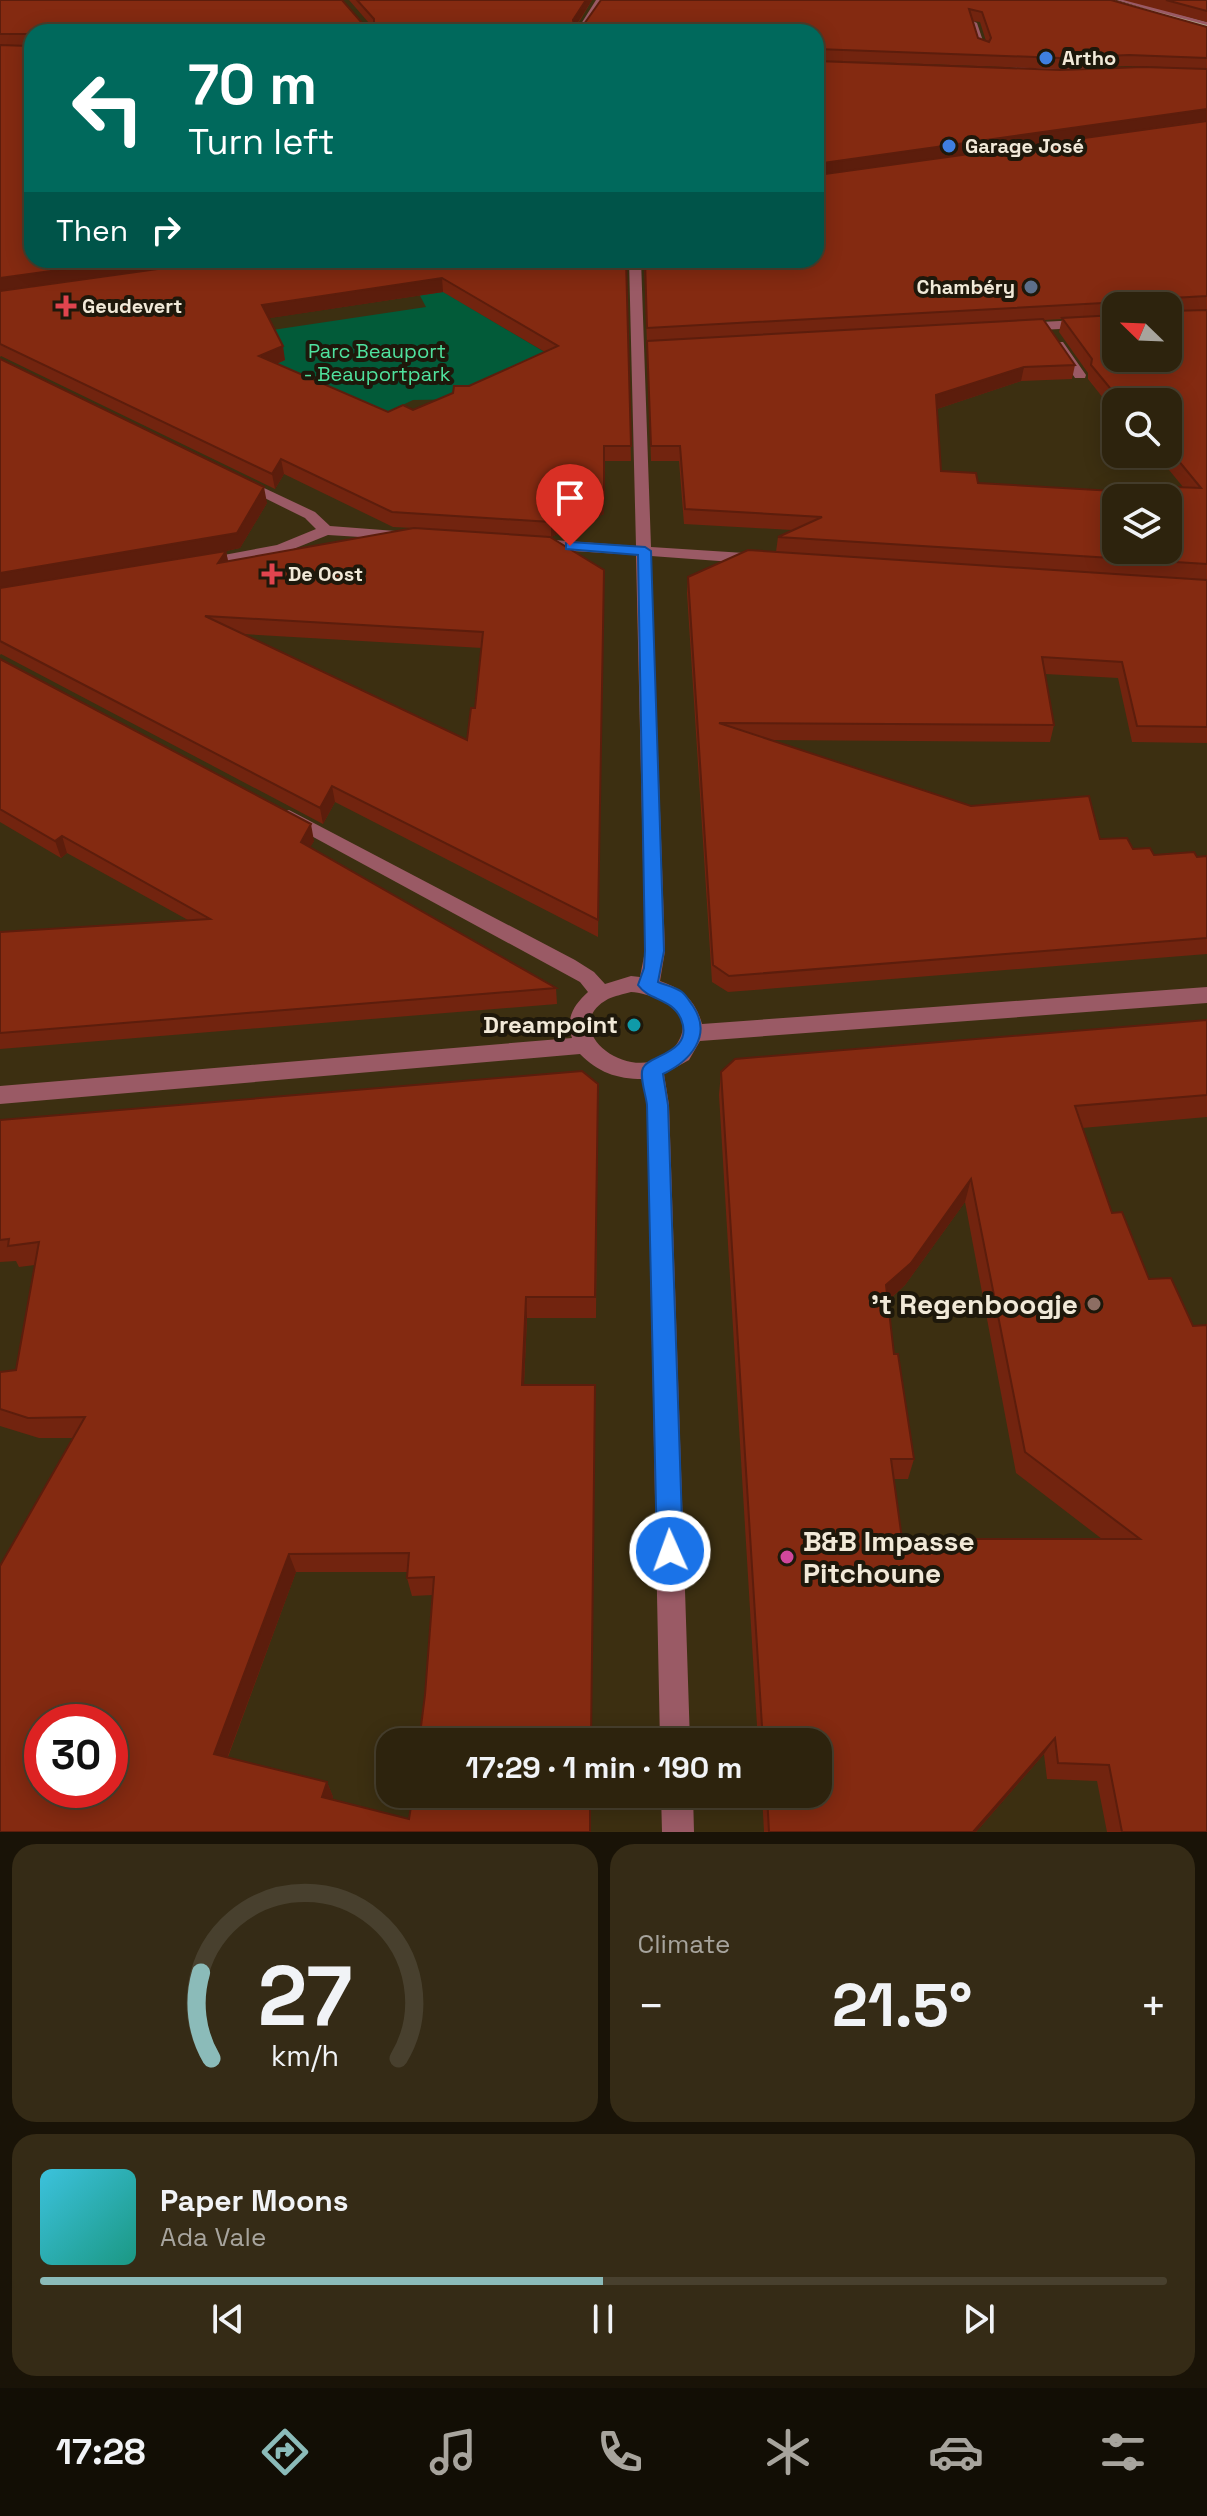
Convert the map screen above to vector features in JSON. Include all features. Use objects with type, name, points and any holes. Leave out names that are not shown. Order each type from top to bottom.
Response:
[{"type":"street","points":[[585,24],[600,0]]},
{"type":"street","points":[[1103,0],[1207,28]]},
{"type":"street","points":[[1118,4],[1171,15],[1207,28]]},
{"type":"street","points":[[1118,4],[1207,28]]},
{"type":"street","points":[[1154,13],[1171,15]]},
{"type":"street","points":[[973,23],[983,48]]},
{"type":"street","points":[[974,69],[988,65],[1115,73]]},
{"type":"street","points":[[635,268],[655,951],[654,968],[648,985]]},
{"type":"street","points":[[1014,328],[1102,323]]},
{"type":"street","points":[[1045,326],[1080,375]]},
{"type":"street","points":[[639,349],[654,349]]},
{"type":"street","points":[[225,474],[310,515],[326,530]]},
{"type":"street","points":[[188,565],[281,549],[326,530],[433,537]]},
{"type":"street","points":[[524,543],[780,560]]},
{"type":"street","points":[[277,810],[568,965],[587,977],[600,992]]},
{"type":"street","points":[[648,985],[676,997],[691,1020],[692,1033],[683,1052],[652,1070],[631,1071],[611,1067],[594,1058],[582,1045],[577,1031],[579,1016],[587,1002],[615,986],[648,985]]},
{"type":"street","points":[[692,1033],[1207,995]]},
{"type":"street","points":[[0,1095],[582,1045]]},
{"type":"street","points":[[652,1070],[658,1105],[675,1728]]},
{"type":"street","points":[[677,1808],[678,1832]]},
{"type":"green space","name":"Parc Beauport - Beauportpark","points":[[427,282],[553,357],[466,399],[413,400],[377,417],[223,351],[232,336],[426,307],[418,292]]},
{"type":"building","points":[[0,0],[342,0],[362,23],[374,23],[357,0],[586,0],[573,20],[574,24],[24,24],[24,34],[0,34]]},
{"type":"building","points":[[601,0],[1111,0],[1207,27],[1207,58],[1129,55],[1060,58],[824,49],[824,24],[584,24]],"holes":[[[969,9],[982,12],[991,38],[989,42],[978,38]]]},
{"type":"building","points":[[1166,0],[1207,0],[1207,11]]},
{"type":"building","points":[[0,45],[24,46],[24,268],[73,268],[0,278]]},
{"type":"building","points":[[824,61],[1060,70],[1143,67],[1207,69],[1207,109],[824,163]]},
{"type":"building","points":[[1207,121],[1207,296],[1182,297],[1182,292],[1102,292],[1102,303],[647,328],[645,268],[824,268],[824,174]]},
{"type":"building","points":[[165,268],[626,268],[631,446],[604,446],[604,499],[551,522],[392,512],[281,459],[272,474],[0,344],[0,291]],"holes":[[[442,278],[558,346],[469,386],[454,386],[453,393],[413,410],[403,405],[388,412],[259,356],[283,346],[262,305]]]},
{"type":"building","points":[[1207,310],[1207,564],[1182,562],[1182,487],[1201,488],[1182,465],[1182,388],[1110,388],[1091,365],[1092,359],[1062,318],[1102,316],[1102,372],[1182,372],[1182,311]]},
{"type":"building","points":[[1043,319],[1075,365],[1024,367],[936,395],[941,471],[976,473],[978,483],[1102,490],[1102,557],[778,537],[822,517],[685,509],[680,446],[651,446],[647,341]]},
{"type":"building","points":[[0,359],[264,487],[237,533],[0,573]]},
{"type":"building","points":[[414,528],[550,537],[604,570],[598,920],[332,786],[320,808],[0,641],[0,588],[226,551],[218,563]],"holes":[[[205,616],[483,632],[475,708],[471,708],[467,740]]]},
{"type":"building","points":[[748,550],[1207,580],[1207,727],[1137,726],[1122,662],[1042,657],[1054,725],[719,723],[971,806],[1089,796],[1100,839],[1127,838],[1133,849],[1150,848],[1154,855],[1194,852],[1197,857],[1207,856],[1207,938],[729,976],[713,965],[688,577]]},
{"type":"building","points":[[0,659],[311,824],[301,842],[556,988],[0,1033],[0,932],[210,919],[62,836],[55,841],[0,809]]},
{"type":"building","points":[[1207,1020],[1207,1095],[1075,1106],[1112,1213],[1122,1212],[1149,1279],[1171,1278],[1193,1326],[1207,1325],[1207,1832],[1122,1832],[1109,1765],[1058,1763],[1055,1738],[973,1832],[769,1832],[768,1808],[832,1808],[832,1728],[762,1728],[721,1072],[735,1059]],"holes":[[[971,1179],[1025,1452],[1140,1539],[902,1539],[891,1459],[914,1459],[898,1354],[894,1354],[886,1285],[911,1263]]]},
{"type":"building","points":[[582,1071],[598,1084],[595,1297],[526,1297],[522,1385],[595,1385],[591,1728],[421,1728],[434,1577],[407,1578],[409,1553],[289,1554],[214,1754],[327,1782],[322,1797],[409,1819],[411,1808],[590,1808],[590,1832],[0,1832],[0,1566],[85,1417],[28,1418],[0,1409],[0,1372],[16,1370],[39,1242],[8,1246],[9,1239],[0,1240],[0,1120]]},
{"type":"tram line","points":[[1109,0],[1207,26]]},
{"type":"place","name":"Artho","points":[[1046,58]]},
{"type":"place","name":"Garage José","points":[[949,146]]},
{"type":"place","name":"Chambéry","points":[[1031,287]]},
{"type":"place","name":"Geudevert","points":[[66,306]]},
{"type":"place","name":"De Oost","points":[[272,574]]},
{"type":"place","name":"Dreampoint","points":[[634,1025]]},
{"type":"place","name":"'t Regenboogje","points":[[1094,1304]]},
{"type":"place","name":"B&B Impasse Pitchoune","points":[[787,1557]]},
{"type":"route","points":[[570,546],[645,551],[655,951],[654,968],[648,985],[676,997],[686,1008],[692,1033],[683,1052],[652,1070],[657,1084],[658,1105],[670,1551]]}]
